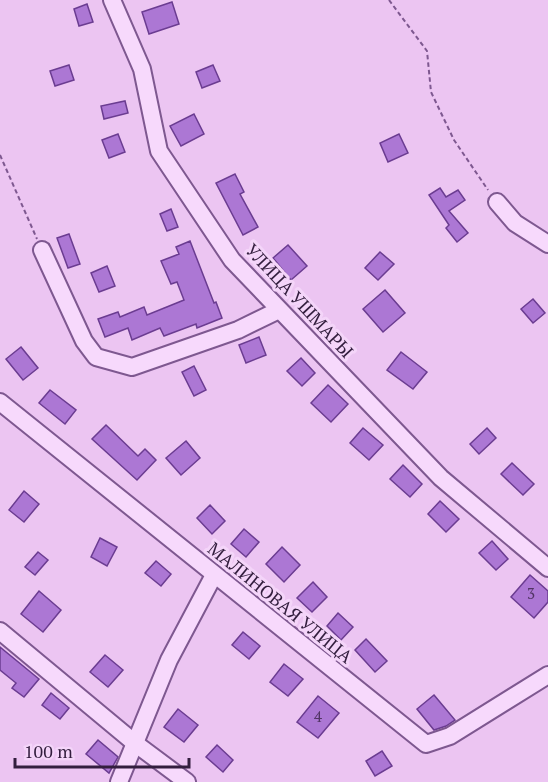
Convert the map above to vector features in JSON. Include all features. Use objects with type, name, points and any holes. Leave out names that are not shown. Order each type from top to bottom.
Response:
[{"type":"street","name":"УЛИЦА УШМАРЫ","points":[[112,0],[142,69],[159,151],[232,260],[441,478],[548,568]]},
{"type":"street","points":[[496,202],[515,223],[548,244]]},
{"type":"street","points":[[42,250],[84,341],[96,357],[132,368],[238,330],[279,310]]},
{"type":"street","name":"МАЛИНОВАЯ УЛИЦА","points":[[0,402],[426,744],[450,736],[548,675]]},
{"type":"street","points":[[119,782],[169,660],[214,575]]},
{"type":"street","points":[[0,631],[136,744],[187,782]]},
{"type":"path","points":[[389,0],[428,51],[431,92],[454,140],[496,202]]},
{"type":"path","points":[[0,154],[42,250]]},
{"type":"building","points":[[172,2],[179,24],[149,34],[142,12]]},
{"type":"building","points":[[87,4],[93,22],[79,26],[74,9]]},
{"type":"building","points":[[69,65],[74,80],[55,86],[50,71]]},
{"type":"building","points":[[213,65],[220,81],[202,88],[196,72]]},
{"type":"building","points":[[125,101],[128,113],[104,119],[101,106]]},
{"type":"building","points":[[194,114],[204,134],[181,146],[170,126]]},
{"type":"building","points":[[118,134],[125,152],[109,158],[102,140]]},
{"type":"building","points":[[399,134],[408,153],[388,162],[380,143]]},
{"type":"building","points":[[235,174],[244,192],[240,194],[258,227],[243,235],[216,183]]},
{"type":"building","points":[[440,188],[446,197],[458,190],[465,200],[449,211],[468,233],[457,242],[446,228],[449,225],[429,195]]},
{"type":"building","points":[[171,209],[178,227],[167,231],[160,214]]},
{"type":"building","points":[[69,234],[80,264],[68,268],[57,238]]},
{"type":"building","points":[[190,241],[222,318],[197,328],[196,324],[164,336],[160,328],[132,340],[128,328],[105,337],[98,319],[118,312],[120,317],[144,307],[147,315],[184,300],[177,282],[171,284],[161,261],[179,254],[176,247]]},
{"type":"building","points":[[288,245],[307,266],[291,280],[273,258]]},
{"type":"building","points":[[380,252],[394,264],[378,280],[365,268]]},
{"type":"building","points":[[107,266],[115,286],[99,292],[91,273]]},
{"type":"building","points":[[385,290],[405,313],[383,332],[363,309]]},
{"type":"building","points":[[533,299],[545,313],[533,323],[521,309]]},
{"type":"building","points":[[259,337],[266,355],[246,363],[239,345]]},
{"type":"building","points":[[21,347],[38,368],[23,380],[6,359]]},
{"type":"building","points":[[401,352],[427,372],[413,389],[387,370]]},
{"type":"building","points":[[301,358],[315,373],[302,386],[287,371]]},
{"type":"building","points":[[194,366],[206,390],[194,396],[182,372]]},
{"type":"building","points":[[328,385],[348,404],[331,422],[311,403]]},
{"type":"building","points":[[50,390],[76,410],[65,424],[39,403]]},
{"type":"building","points":[[106,425],[138,456],[145,449],[156,460],[137,480],[92,439]]},
{"type":"building","points":[[363,428],[383,445],[369,460],[350,443]]},
{"type":"building","points":[[487,428],[496,438],[479,454],[470,444]]},
{"type":"building","points":[[186,441],[200,458],[181,475],[166,458]]},
{"type":"building","points":[[512,463],[534,484],[523,495],[501,474]]},
{"type":"building","points":[[403,465],[422,484],[410,497],[390,479]]},
{"type":"building","points":[[24,491],[39,504],[24,522],[9,510]]},
{"type":"building","points":[[440,501],[459,519],[446,532],[428,514]]},
{"type":"building","points":[[210,505],[225,521],[212,534],[197,518]]},
{"type":"building","points":[[244,529],[259,542],[246,557],[231,544]]},
{"type":"building","points":[[100,538],[117,547],[107,566],[91,557]]},
{"type":"building","points":[[492,541],[508,559],[496,570],[479,553]]},
{"type":"building","points":[[282,547],[300,565],[284,582],[266,564]]},
{"type":"building","points":[[38,552],[48,560],[35,575],[25,567]]},
{"type":"building","points":[[156,561],[171,574],[161,586],[145,573]]},
{"type":"building","points":[[530,575],[548,591],[548,602],[534,618],[511,597]]},
{"type":"building","points":[[313,582],[327,597],[312,612],[297,598]]},
{"type":"building","points":[[39,591],[61,610],[43,632],[21,614]]},
{"type":"building","points":[[338,613],[353,627],[341,640],[327,626]]},
{"type":"building","points":[[243,632],[260,646],[249,659],[232,645]]},
{"type":"building","points":[[366,639],[387,661],[375,672],[355,650]]},
{"type":"building","points":[[0,647],[39,679],[24,697],[12,688],[16,683],[0,670]]},
{"type":"building","points":[[105,655],[123,670],[108,687],[90,672]]},
{"type":"building","points":[[284,664],[303,679],[288,696],[270,682]]},
{"type":"building","points":[[51,693],[69,708],[60,719],[42,705]]},
{"type":"building","points":[[434,695],[455,720],[434,730],[417,709]]},
{"type":"building","points":[[318,696],[339,713],[318,738],[297,722]]},
{"type":"building","points":[[178,709],[198,725],[184,742],[164,727]]},
{"type":"building","points":[[98,740],[118,757],[109,773],[86,754]]},
{"type":"building","points":[[217,745],[233,760],[223,772],[206,757]]},
{"type":"building","points":[[382,751],[392,766],[375,776],[366,761]]}]
